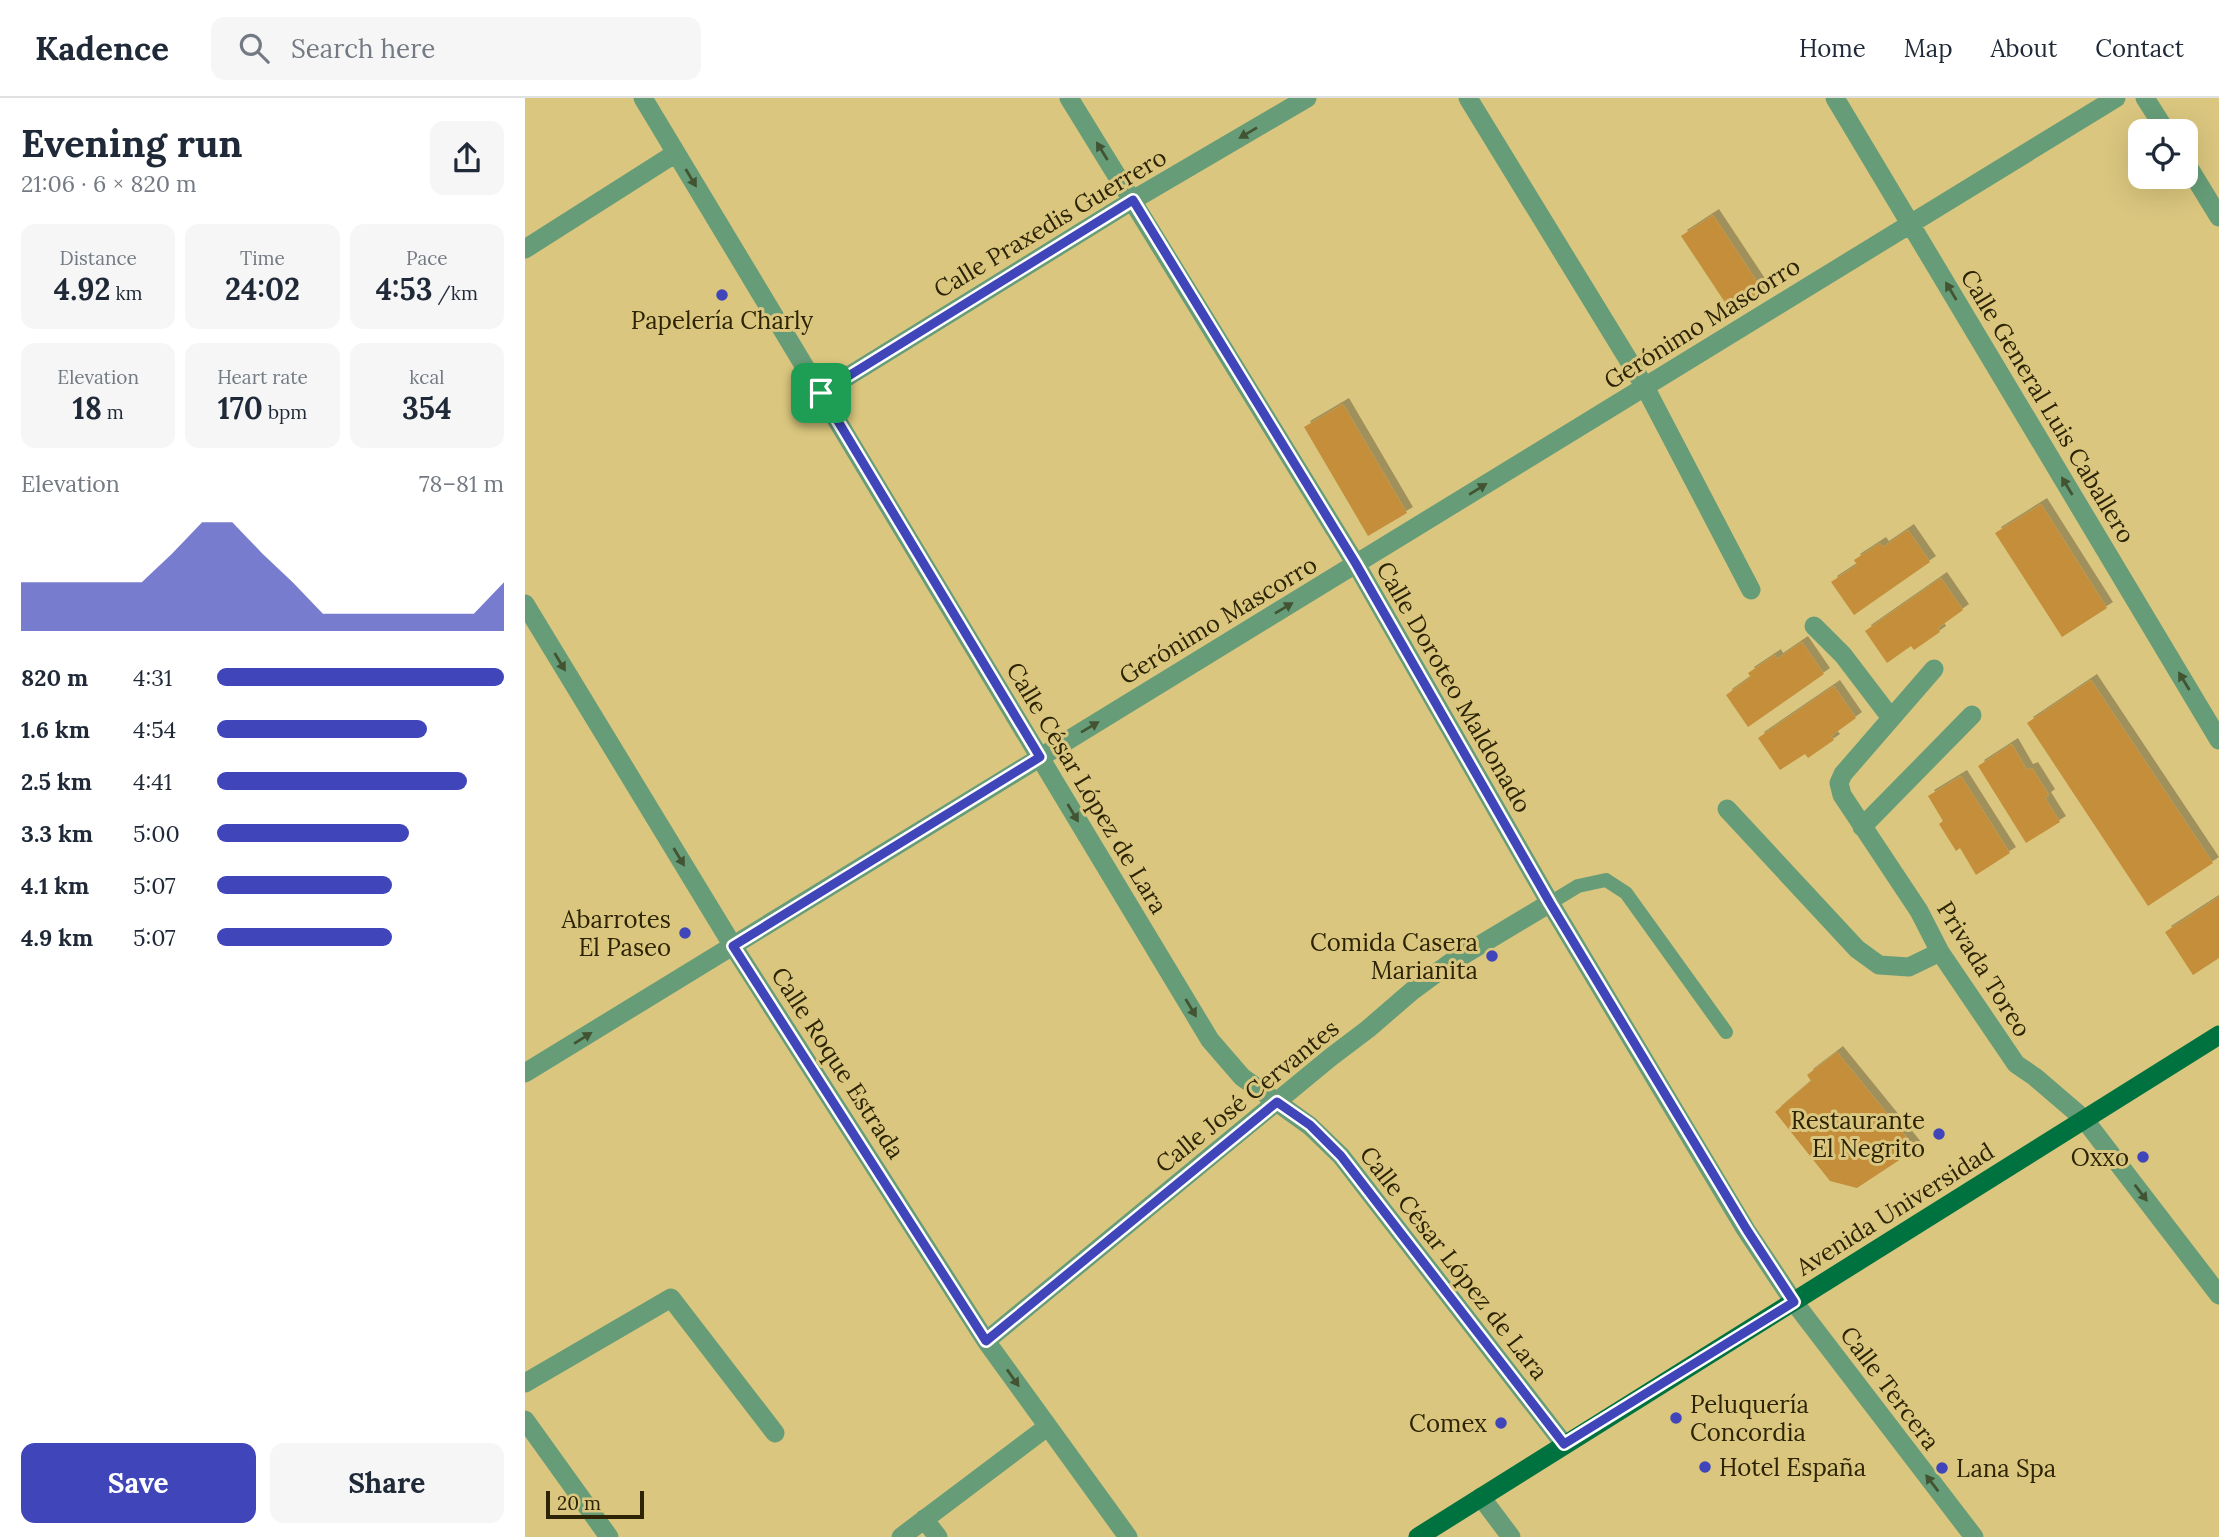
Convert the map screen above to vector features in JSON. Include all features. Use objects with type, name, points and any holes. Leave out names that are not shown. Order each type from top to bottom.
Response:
[{"type":"main road","name":"Avenida Universidad","points":[[1418,1537],[2219,1035]]},
{"type":"street","name":"Calle César López de Lara","points":[[643,98],[1210,1040],[1242,1077],[1310,1125],[1341,1156],[1564,1444]]},
{"type":"street","name":"Calle Doroteo Maldonado","points":[[1069,98],[1356,564],[1550,903],[1747,1230],[1794,1302]]},
{"type":"street","name":"Calle Praxedis Guerrero","points":[[821,393],[1133,200],[1307,98]]},
{"type":"street","points":[[1468,98],[1645,387],[1751,590]]},
{"type":"street","name":"Calle General Luis Caballero","points":[[1835,98],[2219,740]]},
{"type":"street","name":"Gerónimo Mascorro","points":[[525,1073],[2116,98]]},
{"type":"street","points":[[2145,98],[2158,119]]},
{"type":"street","points":[[525,249],[676,153]]},
{"type":"street","points":[[2198,183],[2219,217]]},
{"type":"street","name":"Calle Roque Estrada","points":[[525,604],[733,946],[986,1341],[1128,1537]]},
{"type":"street","points":[[1814,626],[1843,654],[1891,718]]},
{"type":"street","name":"Privada Toreo","points":[[1934,669],[1843,774],[1839,783],[1842,794],[1919,912],[1940,952],[2016,1064],[2084,1119],[2219,1296]]},
{"type":"street","points":[[1862,827],[1972,715]]},
{"type":"street","points":[[1727,809],[1857,949],[1879,965],[1909,967],[1940,952]]},
{"type":"street","name":"Calle José Cervantes","points":[[986,1341],[1368,1029],[1412,990],[1450,963],[1550,903]]},
{"type":"street","points":[[525,1383],[671,1298],[775,1433]]},
{"type":"street","name":"Calle Tercera","points":[[1794,1302],[1974,1537]]},
{"type":"street","points":[[525,1420],[609,1537]]},
{"type":"street","points":[[901,1537],[1047,1427]]},
{"type":"street","points":[[1481,1497],[1511,1537]]},
{"type":"street","points":[[924,1519],[938,1537]]},
{"type":"lane","points":[[1550,903],[1579,886],[1606,880],[1626,893],[1726,1032]]},
{"type":"building","points":[[1713,215],[1764,292],[1732,313],[1681,236]]},
{"type":"building","points":[[1343,404],[1407,513],[1368,536],[1304,427]]},
{"type":"building","points":[[2041,504],[2107,608],[2062,637],[1995,533]]},
{"type":"building","points":[[1908,530],[1930,562],[1854,615],[1831,582],[1857,565],[1854,560],[1880,543],[1883,547]]},
{"type":"building","points":[[1941,578],[1963,610],[1938,628],[1940,632],[1914,650],[1911,646],[1887,663],[1865,631]]},
{"type":"building","points":[[1802,642],[1824,674],[1748,727],[1726,695],[1751,677],[1748,673],[1775,655],[1777,659]]},
{"type":"building","points":[[2091,680],[2213,863],[2148,906],[2027,723]]},
{"type":"building","points":[[1834,686],[1856,718],[1831,736],[1834,740],[1808,758],[1805,754],[1780,770],[1758,738]]},
{"type":"building","points":[[2012,744],[2027,770],[2032,768],[2049,795],[2045,798],[2060,822],[2026,843],[1978,766]]},
{"type":"building","points":[[1961,776],[2010,853],[1976,875],[1960,848],[1956,851],[1939,824],[1943,821],[1928,796]]},
{"type":"building","points":[[2219,897],[2219,958],[2193,975],[2165,932]]},
{"type":"building","points":[[1837,1052],[1916,1149],[1857,1188],[1830,1181],[1775,1112],[1811,1081],[1807,1075]]},
{"type":"place","name":"Papelería Charly","points":[[722,295]]},
{"type":"place","name":"Abarrotes El Paseo","points":[[685,933]]},
{"type":"place","name":"Comida Casera Marianita","points":[[1492,956]]},
{"type":"place","name":"Restaurante El Negrito","points":[[1939,1134]]},
{"type":"place","name":"Oxxo","points":[[2143,1157]]},
{"type":"place","name":"Peluquería Concordia","points":[[1676,1418]]},
{"type":"place","name":"Comex","points":[[1501,1423]]},
{"type":"place","name":"Hotel España","points":[[1705,1467]]},
{"type":"place","name":"Lana Spa","points":[[1942,1468]]},
{"type":"route","points":[[1133,200],[1356,564],[1550,903],[1747,1230],[1794,1302],[1564,1444],[1341,1156],[1310,1125],[1277,1102],[986,1341],[733,946],[1040,757],[821,393],[1133,200]]}]
